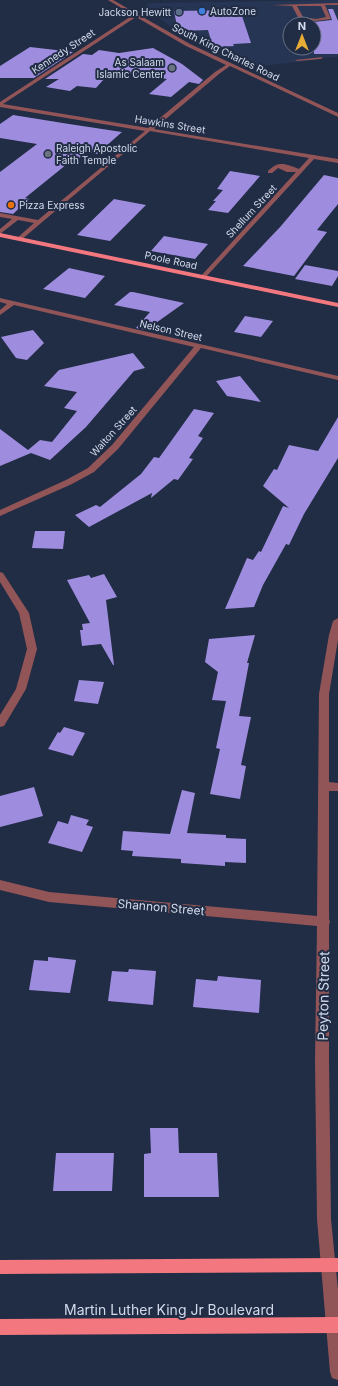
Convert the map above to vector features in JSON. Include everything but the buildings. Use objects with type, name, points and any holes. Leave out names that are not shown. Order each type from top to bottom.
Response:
[{"type":"main road","name":"Poole Road","points":[[0,233],[19,239],[338,305]]},
{"type":"main road","points":[[0,1267],[333,1265]]},
{"type":"main road","name":"Martin Luther King Jr Boulevard","points":[[0,1327],[336,1325]]},
{"type":"street","name":"South King Charles Road","points":[[110,0],[183,43],[338,115]]},
{"type":"street","points":[[294,5],[301,18],[316,20],[329,18],[322,4]]},
{"type":"street","points":[[274,5],[338,4]]},
{"type":"street","name":"Kennedy Street","points":[[0,104],[124,22],[137,15]]},
{"type":"street","points":[[297,60],[321,58]]},
{"type":"street","points":[[19,239],[217,73],[229,65]]},
{"type":"street","name":"Hawkins Street","points":[[0,104],[338,161]]},
{"type":"street","name":"Shellum Street","points":[[203,277],[298,171],[313,157]]},
{"type":"street","points":[[270,172],[278,164],[281,168],[298,171]]},
{"type":"street","points":[[0,215],[39,222]]},
{"type":"street","points":[[0,233],[3,226],[17,218]]},
{"type":"street","name":"Nelson Street","points":[[0,300],[338,378]]},
{"type":"street","points":[[0,313],[12,303]]},
{"type":"street","name":"Walton Street","points":[[0,513],[69,482],[91,470],[115,446],[199,346]]},
{"type":"street","points":[[0,576],[24,613],[32,649],[21,689],[0,723]]},
{"type":"street","name":"Peyton Street","points":[[338,621],[334,635],[324,694],[324,922],[322,1060],[324,1203],[333,1265],[338,1372]]},
{"type":"street","points":[[323,786],[338,787]]},
{"type":"street","name":"Shannon Street","points":[[0,885],[49,897],[324,922]]},
{"type":"shaded area","points":[[338,0],[338,57],[316,58],[316,60],[251,67],[172,27],[147,10],[147,4]]},
{"type":"place","name":"AutoZone","points":[[202,11]]},
{"type":"place","name":"Jackson Hewitt","points":[[179,12]]},
{"type":"place","name":"As Salaam Islamic Center","points":[[172,68]]},
{"type":"place","name":"Raleigh Apostolic Faith Temple","points":[[48,154]]},
{"type":"place","name":"Pizza Express","points":[[11,205]]}]
